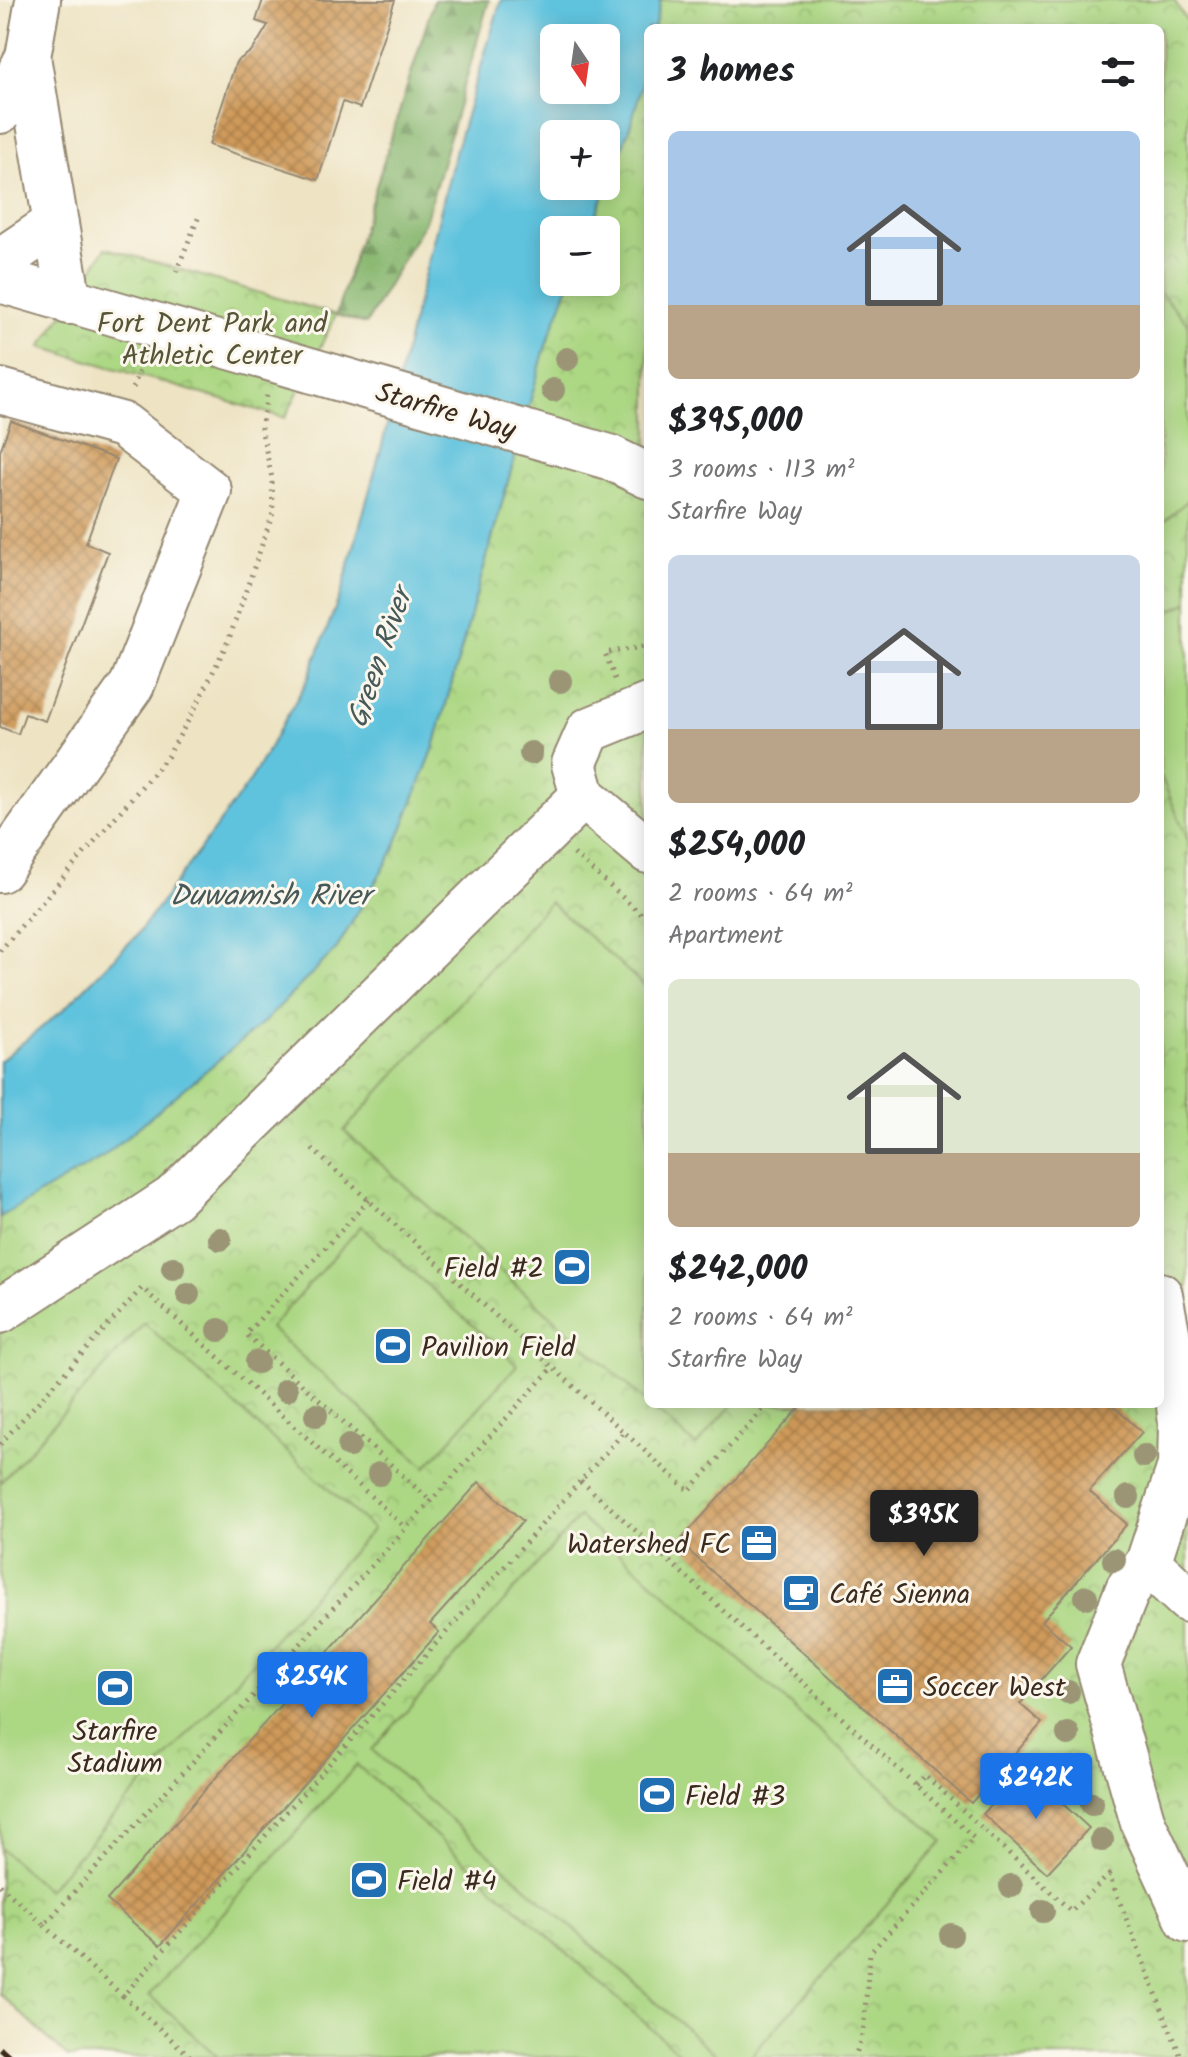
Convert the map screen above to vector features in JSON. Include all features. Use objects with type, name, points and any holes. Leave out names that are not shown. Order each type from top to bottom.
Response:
[{"type":"street","points":[[0,111],[28,57],[38,0]]},
{"type":"street","points":[[28,57],[56,223],[75,304]]},
{"type":"street","points":[[0,261],[56,223]]},
{"type":"street","points":[[0,280],[75,304]]},
{"type":"street","name":"Starfire Way","points":[[75,304],[241,353],[299,382],[609,457],[644,474]]},
{"type":"street","points":[[0,391],[123,425],[209,491],[132,685],[0,870]]},
{"type":"street","points":[[644,707],[589,730],[574,764],[583,796],[644,848]]},
{"type":"street","points":[[0,1311],[173,1198],[583,796]]},
{"type":"street","points":[[1164,1316],[1181,1424],[1180,1466],[1148,1563],[1128,1589],[1098,1664],[1143,1823],[1188,1920]]},
{"type":"street","points":[[1148,1563],[1188,1600]]},
{"type":"path","points":[[176,272],[199,216]]},
{"type":"path","points":[[135,381],[148,348]]},
{"type":"path","points":[[0,951],[168,756],[197,705],[229,639],[273,513],[272,478],[261,428],[268,393],[299,382]]},
{"type":"path","points":[[605,653],[644,647]]},
{"type":"path","points":[[312,1149],[689,1491],[764,1408]]},
{"type":"path","points":[[369,1200],[246,1334],[431,1501]]},
{"type":"path","points":[[0,1444],[142,1288],[406,1528]]},
{"type":"path","points":[[44,1925],[553,1367]]},
{"type":"path","points":[[123,1996],[624,1432]]},
{"type":"path","points":[[581,1481],[974,1838],[870,1953],[863,2032],[855,2057]]},
{"type":"path","points":[[916,1785],[925,1775],[1071,1911],[1109,1875],[1181,2057]]},
{"type":"path","points":[[0,1885],[191,2057]]},
{"type":"green space","points":[[434,0],[489,0],[426,219],[366,324],[336,315]]},
{"type":"green space","points":[[661,0],[1174,0],[1188,23],[1188,2057],[68,2057],[0,1994],[0,1217],[104,1156],[265,1021],[337,948],[393,852],[434,747],[545,348],[565,296],[620,296],[620,216],[595,216],[601,200],[620,200],[620,152],[631,123],[644,70],[644,1408],[1164,1408],[1164,24],[655,24]]},
{"type":"green space","name":"Fort Dent Park and Athletic Center","points":[[106,248],[336,315],[285,418],[41,347]]},
{"type":"green space","points":[[1164,297],[1188,324],[1188,500],[1164,521]]},
{"type":"green space","points":[[1188,603],[1188,840],[1164,783],[1164,613]]},
{"type":"green space","name":"Field #2","points":[[550,902],[644,985],[644,1399],[344,1131]]},
{"type":"green space","name":"Pavilion Field","points":[[361,1226],[517,1365],[426,1467],[270,1328]]},
{"type":"green space","name":"Starfire Stadium","points":[[144,1323],[373,1529],[47,1890],[0,1848],[0,1483]]},
{"type":"green space","points":[[653,1408],[729,1408],[696,1446]]},
{"type":"green space","name":"Field #3","points":[[579,1517],[943,1841],[750,2057],[718,2057],[372,1750]]},
{"type":"green space","name":"Field #4","points":[[357,1765],[683,2057],[218,2057],[149,1995]]},
{"type":"water","name":"Duwamish River","points":[[501,0],[661,0],[655,24],[644,24],[644,70],[620,153],[620,120],[540,120],[540,200],[602,200],[595,216],[540,216],[540,296],[565,296],[545,348],[434,747],[393,852],[337,948],[265,1021],[104,1156],[0,1217],[0,1061],[62,1011],[137,935],[250,781],[307,681],[342,590],[381,449],[456,149]]},
{"type":"building","points":[[263,0],[395,0],[360,108],[343,102],[318,180],[209,145],[236,62],[253,50],[268,25],[256,21]]},
{"type":"building","points":[[11,421],[116,459],[86,543],[108,552],[45,721],[25,714],[18,734],[0,727],[0,451]]},
{"type":"building","points":[[799,1408],[1115,1408],[1142,1432],[1089,1491],[1127,1524],[1042,1621],[1071,1646],[1020,1704],[1042,1723],[971,1803],[679,1542]]},
{"type":"building","points":[[479,1482],[523,1521],[430,1624],[439,1632],[160,1946],[107,1900]]},
{"type":"building","points":[[1025,1769],[1089,1828],[1047,1873],[983,1814]]},
{"type":"railway","points":[[0,2048],[10,2057]]},
{"type":"place","name":"Field #2","points":[[572,1267]]},
{"type":"place","name":"Pavilion Field","points":[[393,1346]]},
{"type":"place","name":"Watershed FC","points":[[759,1543]]},
{"type":"place","name":"Café Sienna","points":[[801,1593]]},
{"type":"place","name":"Soccer West","points":[[895,1686]]},
{"type":"place","name":"Starfire Stadium","points":[[115,1688]]},
{"type":"place","name":"Field #3","points":[[657,1795]]},
{"type":"place","name":"Field #4","points":[[369,1880]]},
{"type":"water label","name":"Green River","points":[[379,658]]}]
